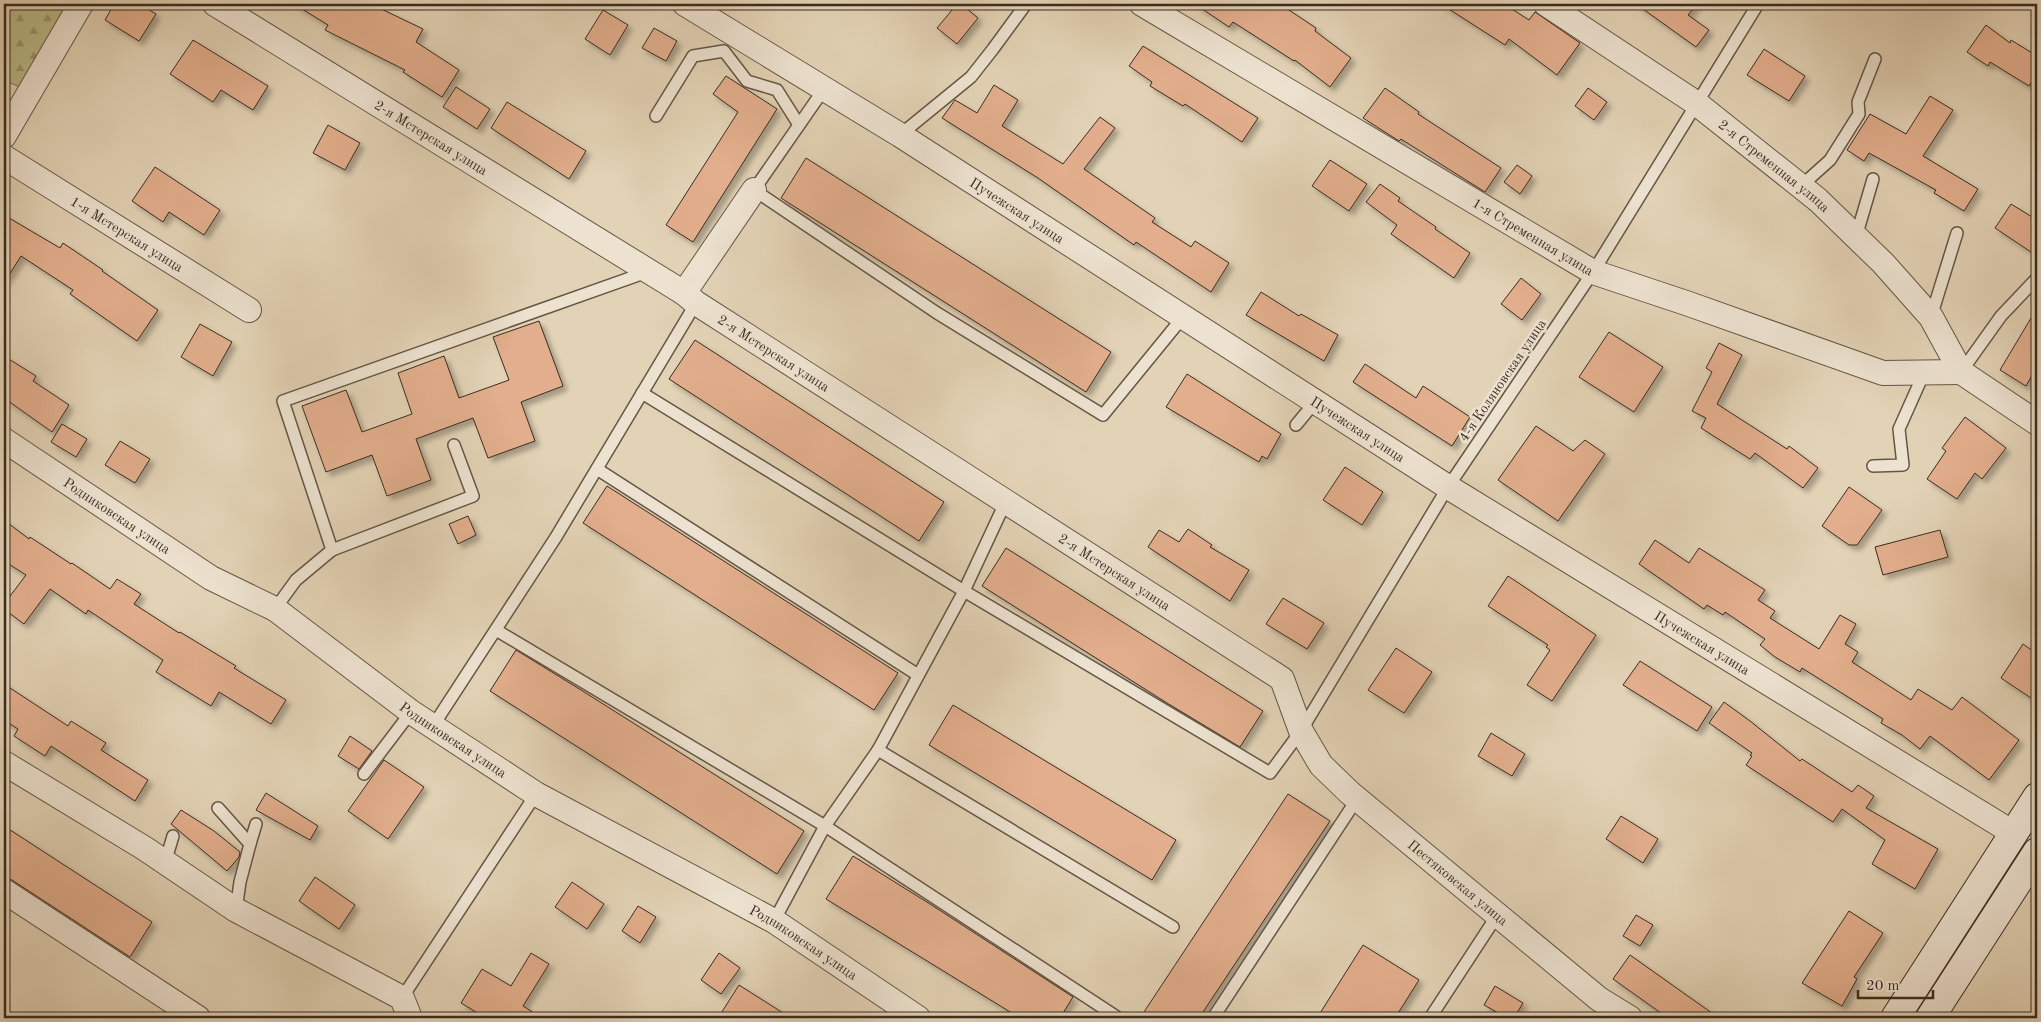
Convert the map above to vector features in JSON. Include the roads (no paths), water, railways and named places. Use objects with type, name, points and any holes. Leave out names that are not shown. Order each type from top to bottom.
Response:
[{"type":"main road","points":[[1895,1018],[2026,840],[2037,797]]},
{"type":"main road","points":[[1930,1018],[2037,852]]},
{"type":"street","points":[[4,136],[81,4]]},
{"type":"street","name":"2-я Мстерская улица","points":[[215,4],[648,271],[1282,678],[1301,731]]},
{"type":"street","name":"Пучежская улица","points":[[685,4],[900,135],[1448,487],[2026,840]]},
{"type":"street","name":"1-я Стременная улица","points":[[1142,4],[1593,272],[1883,373],[1961,372]]},
{"type":"street","name":"2-я Стременная улица","points":[[1546,4],[1696,103],[1818,200],[1883,263],[1932,317],[1961,372]]},
{"type":"street","name":"1-я Мстерская улица","points":[[4,157],[249,310]]},
{"type":"street","points":[[690,298],[754,190]]},
{"type":"street","points":[[1961,372],[2037,423]]},
{"type":"street","name":"Родниковская улица","points":[[4,440],[211,578],[274,609],[411,712],[536,794],[774,921],[918,1018]]},
{"type":"street","name":"Пестяковская улица","points":[[1301,731],[1321,765],[1357,799],[1599,999],[1630,1018]]},
{"type":"street","points":[[4,763],[165,863],[236,910],[406,1008]]},
{"type":"street","points":[[4,891],[198,1018]]},
{"type":"lane","points":[[900,135],[971,77],[994,50],[1026,4]]},
{"type":"lane","name":"4-я Коляновская улица","points":[[964,591],[1270,773],[1301,731],[1448,487],[1593,272],[1758,4]]},
{"type":"lane","points":[[656,116],[693,56],[724,52],[746,81],[777,90],[799,125]]},
{"type":"lane","points":[[1801,186],[1830,160],[1859,114],[1858,102],[1875,59]]},
{"type":"lane","points":[[824,89],[754,190],[937,313],[1103,415],[1183,317]]},
{"type":"lane","points":[[1856,237],[1873,179]]},
{"type":"lane","points":[[1932,317],[1957,233]]},
{"type":"lane","points":[[332,550],[283,401],[648,271]]},
{"type":"lane","points":[[1961,372],[2001,316],[2037,278]]},
{"type":"lane","points":[[433,726],[597,469],[642,393],[690,298]]},
{"type":"lane","points":[[1873,466],[1903,465],[1899,429],[1924,373]]},
{"type":"lane","points":[[642,393],[964,591]]},
{"type":"lane","points":[[1296,425],[1315,402]]},
{"type":"lane","points":[[274,609],[296,580],[332,550],[473,496],[454,445]]},
{"type":"lane","points":[[597,469],[918,675]]},
{"type":"lane","points":[[774,921],[824,826],[878,750],[964,591],[1006,501]]},
{"type":"lane","points":[[496,630],[824,826],[1117,1017]]},
{"type":"lane","points":[[364,774],[411,712]]},
{"type":"lane","points":[[878,750],[1173,927]]},
{"type":"lane","points":[[406,1008],[536,794]]},
{"type":"lane","points":[[1213,1018],[1357,799]]},
{"type":"lane","points":[[218,808],[250,844]]},
{"type":"lane","points":[[236,910],[240,882],[256,824]]},
{"type":"lane","points":[[165,863],[173,836]]},
{"type":"lane","points":[[1430,1018],[1498,914]]}]
